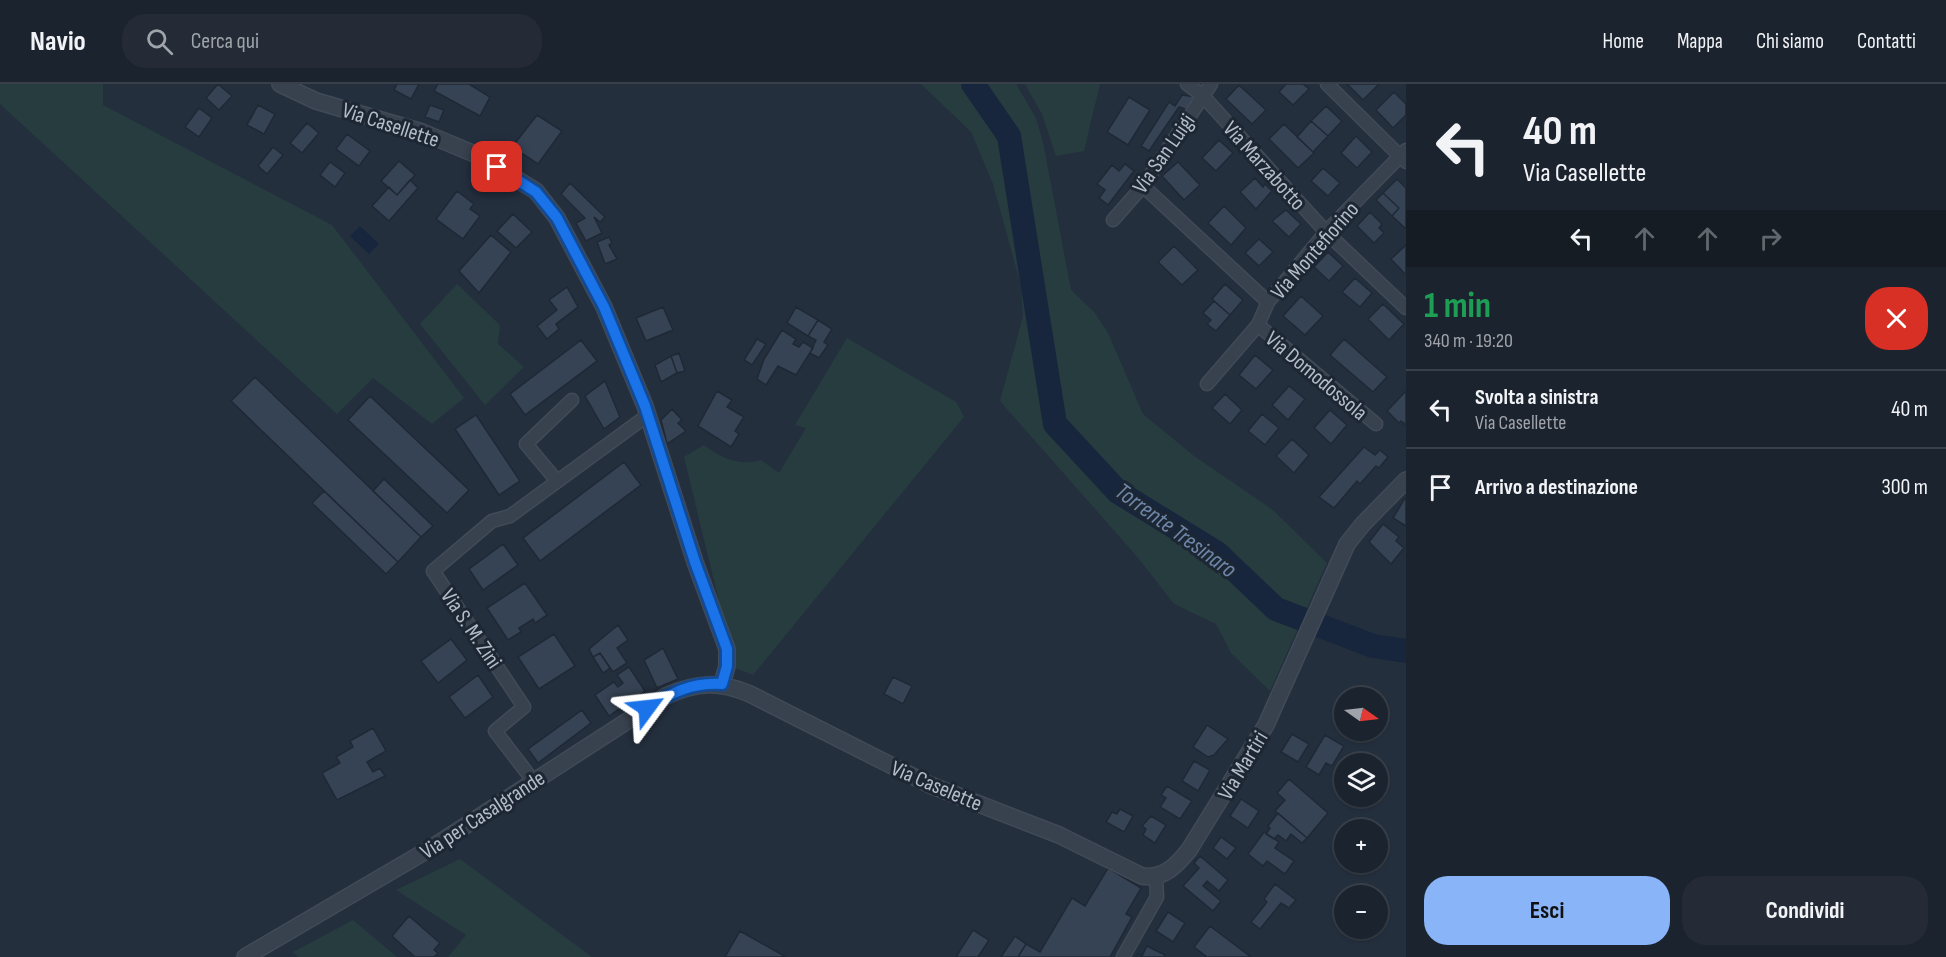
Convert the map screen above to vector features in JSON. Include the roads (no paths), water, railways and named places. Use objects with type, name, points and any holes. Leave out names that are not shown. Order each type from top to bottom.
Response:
[{"type":"street","name":"Via Casellette","points":[[280,84],[316,101],[431,136],[477,155],[536,192],[557,218],[604,307],[648,415],[695,562],[727,649],[727,666],[722,684]]},
{"type":"street","name":"Via Marzabotto","points":[[1187,84],[1203,96],[1326,232],[1406,308]]},
{"type":"street","name":"Via San Luigi","points":[[1113,220],[1143,186],[1211,84]]},
{"type":"street","points":[[1327,84],[1404,156]]},
{"type":"street","name":"Via Montefiorino","points":[[1208,384],[1258,326],[1268,302],[1326,232],[1404,156]]},
{"type":"street","points":[[1143,186],[1268,302]]},
{"type":"street","name":"Via Domodossola","points":[[1258,326],[1376,424]]},
{"type":"street","points":[[557,482],[526,444],[572,400]]},
{"type":"street","name":"Via S. M. Zini","points":[[528,774],[495,731],[524,707],[434,571],[492,521],[510,516],[648,415]]},
{"type":"street","name":"Via Martiri","points":[[1156,877],[1175,867],[1189,850],[1234,779],[1277,701],[1340,555],[1363,524],[1406,480]]},
{"type":"street","name":"Via per Casalgrande","points":[[246,957],[431,848],[666,696],[695,684],[722,684]]},
{"type":"street","name":"Via Caselette","points":[[722,684],[750,694],[930,785],[1059,835],[1142,876],[1156,877]]},
{"type":"street","points":[[1123,957],[1157,897],[1156,877]]},
{"type":"water","points":[[360,226],[379,244],[369,254],[350,236]]},
{"type":"waterway","name":"Torrente Tresinaro","points":[[973,84],[1009,136],[1055,424],[1118,492],[1217,553],[1276,609],[1373,646],[1406,651]]}]
